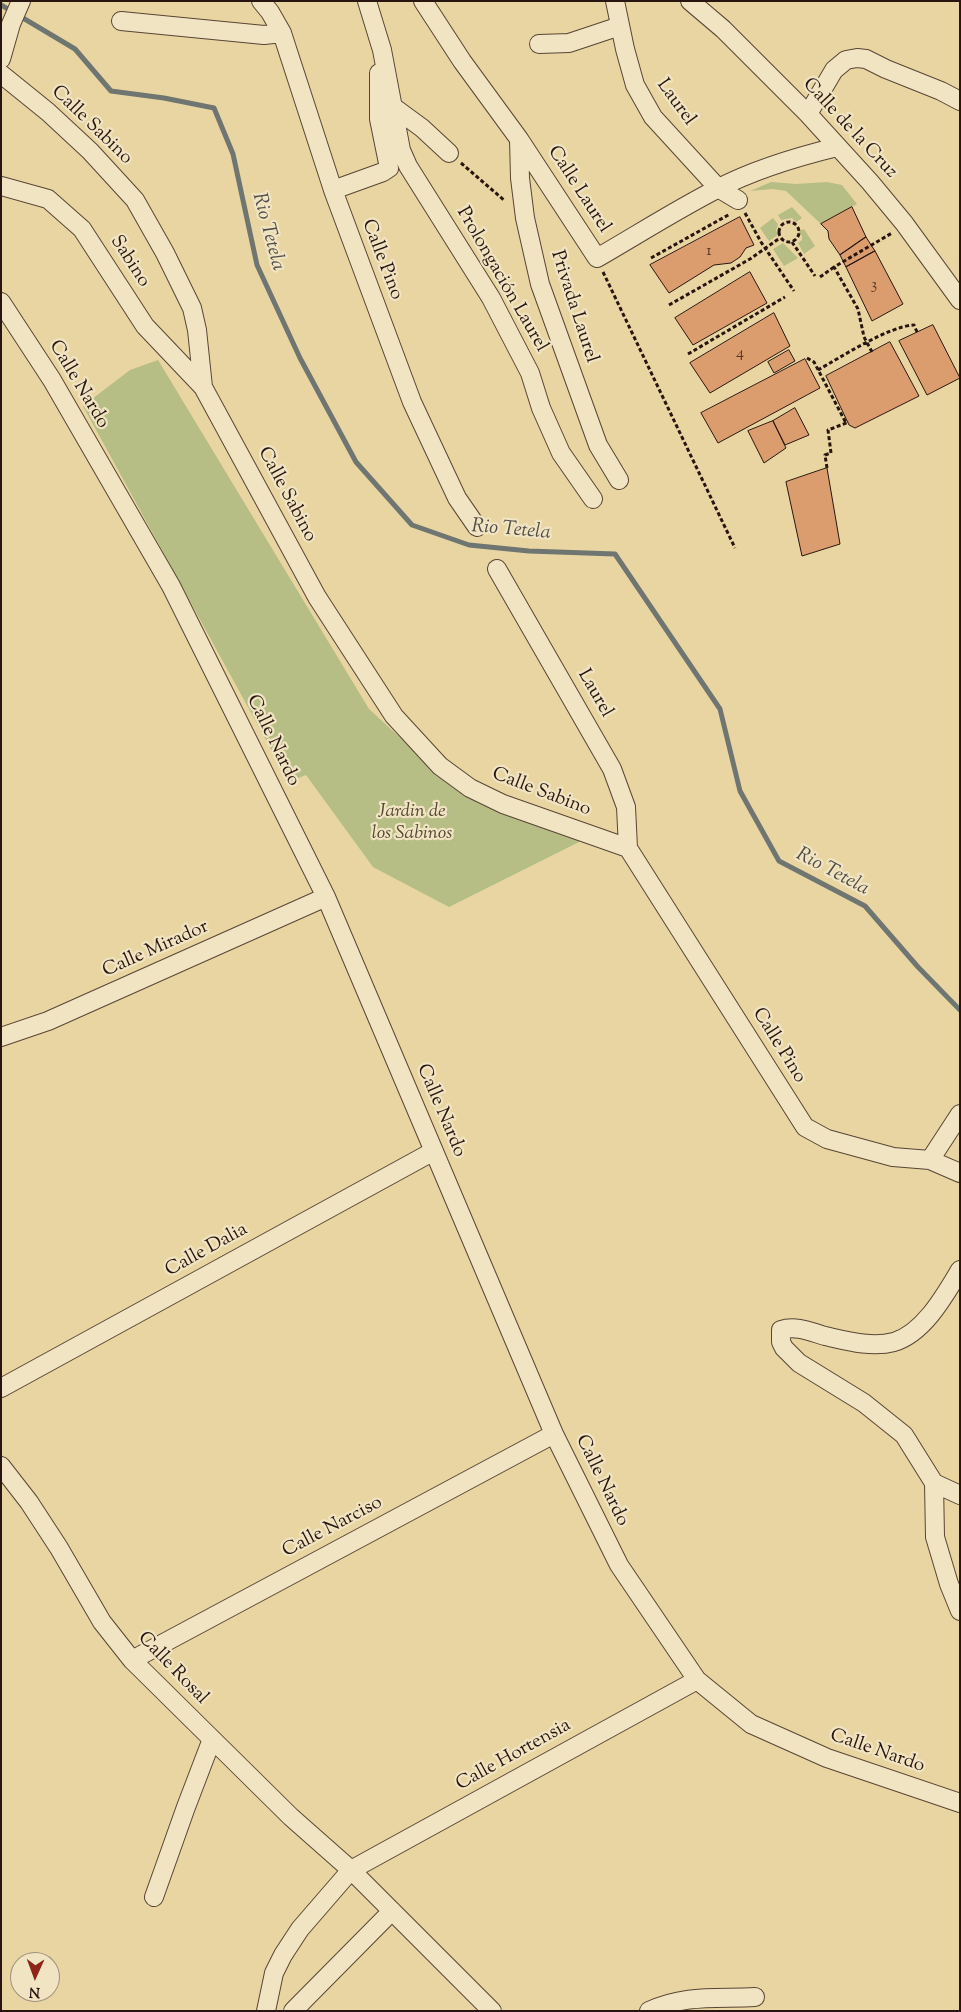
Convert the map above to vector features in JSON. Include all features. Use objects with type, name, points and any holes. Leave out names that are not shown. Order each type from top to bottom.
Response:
[{"type":"street","points":[[1,58],[11,24],[21,1]]},
{"type":"street","name":"Calle Pino","points":[[261,1],[270,12],[282,34],[333,190],[412,402],[457,498],[477,528]]},
{"type":"street","points":[[368,1],[382,50],[392,106],[422,128],[449,153]]},
{"type":"street","name":"Calle Laurel","points":[[423,1],[462,61],[519,138],[597,258],[718,188],[787,160],[837,146]]},
{"type":"street","name":"Laurel","points":[[615,1],[635,85],[653,117],[718,188],[738,206]]},
{"type":"street","name":"Calle de la Cruz","points":[[690,1],[723,30],[808,114],[870,182],[904,223],[960,300]]},
{"type":"street","points":[[122,21],[264,35],[282,34]]},
{"type":"street","points":[[539,44],[569,44],[620,26]]},
{"type":"street","points":[[333,190],[383,172],[389,168],[379,119],[378,83],[382,50]]},
{"type":"street","points":[[808,114],[834,70],[846,60],[856,58],[866,59],[941,91],[960,102]]},
{"type":"street","name":"Calle Sabino","points":[[1,74],[48,112],[90,151],[136,200],[192,308],[197,330],[203,387],[316,597],[394,716],[440,766],[470,788],[503,804],[628,848]]},
{"type":"street","name":"Prolongación Laurel","points":[[392,106],[401,150],[408,166],[491,298],[530,373],[541,408],[561,453],[593,499]]},
{"type":"street","name":"Privada Laurel","points":[[519,138],[520,178],[525,218],[540,284],[598,445],[619,480]]},
{"type":"street","name":"Sabino","points":[[1,186],[48,199],[82,229],[145,326],[203,387]]},
{"type":"street","name":"Calle Nardo","points":[[1,302],[52,380],[171,586],[326,897],[554,1434],[619,1566],[697,1680],[751,1724],[827,1758],[960,1803]]},
{"type":"street","name":"Laurel","points":[[498,569],[612,769],[626,807],[628,848]]},
{"type":"street","name":"Calle Pino","points":[[628,848],[805,1127],[827,1139],[893,1157],[930,1160],[960,1173]]},
{"type":"street","name":"Calle Mirador","points":[[1,1037],[48,1021],[326,897]]},
{"type":"street","points":[[930,1160],[960,1114]]},
{"type":"street","name":"Calle Dalia","points":[[1,1388],[434,1151]]},
{"type":"street","points":[[960,1270],[938,1306],[908,1336],[894,1342],[865,1344],[796,1328],[781,1330],[780,1336],[784,1348],[799,1363],[864,1403],[904,1435],[934,1483],[935,1537],[949,1584],[960,1611]]},
{"type":"street","name":"Calle Narciso","points":[[132,1660],[554,1434]]},
{"type":"street","name":"Calle Rosal","points":[[1,1466],[29,1502],[59,1548],[102,1622],[132,1660],[291,1817],[351,1870],[492,2011]]},
{"type":"street","points":[[934,1483],[960,1495]]},
{"type":"street","name":"Calle Hortensia","points":[[351,1870],[697,1680]]},
{"type":"street","points":[[154,1897],[212,1739]]},
{"type":"street","points":[[266,2011],[274,1973],[283,1955],[300,1929],[351,1870]]},
{"type":"street","points":[[293,2011],[392,1911]]},
{"type":"street","points":[[649,2011],[670,2002],[690,1998],[755,1997]]},
{"type":"path","points":[[449,153],[525,218]]},
{"type":"path","points":[[652,258],[738,206],[794,291]]},
{"type":"path","points":[[791,222],[797,225],[800,231],[798,238],[792,242],[785,242],[780,238],[778,231],[781,225],[791,222]]},
{"type":"path","points":[[820,277],[874,242],[889,235],[904,223]]},
{"type":"path","points":[[669,305],[780,238]]},
{"type":"path","points":[[792,242],[815,276]]},
{"type":"path","name":"Privada Laurel","points":[[597,258],[735,548]]},
{"type":"path","points":[[834,267],[858,309],[867,342],[872,352]]},
{"type":"path","points":[[688,354],[785,297]]},
{"type":"path","points":[[818,370],[867,342],[912,324],[917,332]]},
{"type":"path","points":[[807,358],[814,362],[847,422],[828,430],[831,453],[825,455],[827,468]]},
{"type":"green space","points":[[771,182],[796,184],[827,182],[842,185],[857,204],[821,224],[786,191],[773,189],[750,191]]},
{"type":"green space","points":[[792,207],[802,218],[796,222],[792,218],[781,220],[778,215]]},
{"type":"green space","points":[[773,218],[778,224],[776,231],[779,234],[769,241],[760,228]]},
{"type":"green space","points":[[804,229],[815,246],[804,254],[798,243],[802,240],[802,236],[798,232]]},
{"type":"green space","points":[[783,243],[798,258],[784,266],[773,249]]},
{"type":"green space","name":"Jardin de los Sabinos","points":[[158,360],[369,709],[456,789],[585,839],[449,907],[373,867],[306,775],[289,782],[83,406],[130,370]]},
{"type":"building","points":[[852,207],[866,237],[840,255],[829,239],[828,231],[821,224]]},
{"type":"building","points":[[740,217],[754,245],[746,248],[740,257],[731,263],[714,265],[669,293],[650,265]]},
{"type":"building","points":[[866,237],[875,251],[846,267],[840,255]]},
{"type":"building","points":[[875,251],[903,304],[872,321],[846,267]]},
{"type":"building","points":[[750,272],[767,303],[693,345],[675,318]]},
{"type":"building","points":[[774,313],[790,346],[710,393],[690,363]]},
{"type":"building","points":[[933,325],[960,378],[927,395],[899,341]]},
{"type":"building","points":[[890,342],[919,396],[855,428],[849,425],[826,376]]},
{"type":"building","points":[[789,350],[795,361],[774,373],[768,362]]},
{"type":"building","points":[[805,359],[820,388],[718,443],[701,413]]},
{"type":"building","points":[[795,408],[809,435],[785,445],[773,421]]},
{"type":"building","points":[[773,421],[786,448],[764,463],[748,431]]},
{"type":"building","points":[[827,468],[840,544],[802,556],[786,482]]},
{"type":"waterway","name":"Rio Tetela","points":[[1,5],[75,49],[111,91],[164,98],[214,108],[233,154],[257,265],[300,358],[356,462],[412,525],[469,545],[529,551],[615,554],[720,709],[740,791],[779,861],[865,906],[918,967],[960,1010]]}]
